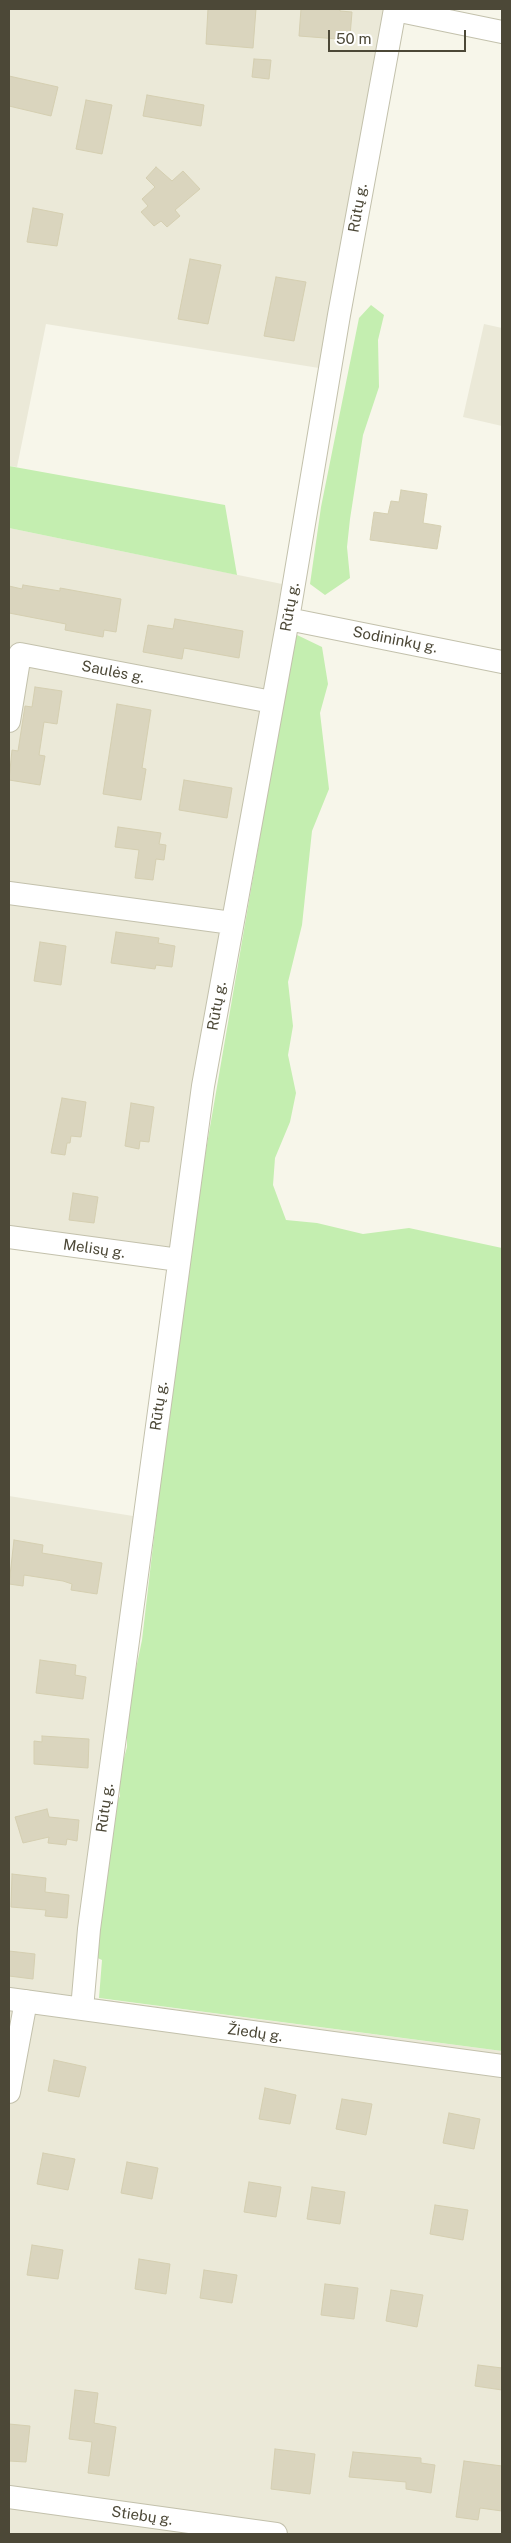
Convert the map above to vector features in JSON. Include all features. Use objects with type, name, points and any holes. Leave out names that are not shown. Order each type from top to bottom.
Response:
[{"type":"street","points":[[395,9],[502,32]]},
{"type":"street","name":"Rūtų g.","points":[[82,2009],[90,1920],[202,1086],[288,619],[337,325],[395,9]]},
{"type":"street","name":"Sodininkų g.","points":[[288,619],[502,662]]},
{"type":"street","name":"Saulės g.","points":[[9,721],[20,654],[272,702]]},
{"type":"street","points":[[9,893],[232,923]]},
{"type":"street","name":"Melisų g.","points":[[9,1237],[179,1260]]},
{"type":"street","points":[[9,2092],[18,2000]]},
{"type":"street","name":"Žiedų g.","points":[[18,2000],[502,2066]]},
{"type":"street","name":"Stiebų g.","points":[[9,2497],[276,2534]]},
{"type":"shaded area","points":[[9,9],[386,9],[325,369],[46,324],[17,467],[9,466]]},
{"type":"shaded area","points":[[484,324],[502,328],[502,426],[463,417]]},
{"type":"shaded area","points":[[9,528],[282,584],[169,1251],[9,1229]]},
{"type":"shaded area","points":[[9,1496],[133,1516],[72,1995],[502,2051],[502,2534],[9,2534]]},
{"type":"green space","points":[[371,305],[384,315],[378,340],[379,387],[363,435],[350,519],[347,547],[350,578],[325,595],[310,584],[321,507],[359,318]]},
{"type":"green space","points":[[9,466],[225,505],[237,575],[9,528]]},
{"type":"green space","points":[[295,634],[322,647],[328,684],[320,713],[329,789],[312,831],[302,925],[288,982],[293,1026],[288,1055],[296,1093],[290,1122],[275,1158],[273,1185],[286,1220],[317,1223],[363,1234],[409,1228],[502,1248],[502,2051],[99,1998],[102,1960],[91,1955],[115,1806],[120,1796],[119,1776],[127,1747],[127,1712],[142,1640],[185,1272]]},
{"type":"building","points":[[208,9],[256,9],[253,48],[206,44]]},
{"type":"building","points":[[301,9],[340,9],[340,11],[352,12],[350,36],[338,35],[338,39],[299,36]]},
{"type":"building","points":[[254,59],[271,60],[269,79],[252,77]]},
{"type":"building","points":[[9,76],[58,87],[51,116],[9,106]]},
{"type":"building","points":[[147,95],[204,105],[201,126],[143,116]]},
{"type":"building","points":[[86,100],[112,105],[102,154],[76,149]]},
{"type":"building","points":[[156,167],[172,181],[183,171],[200,189],[175,210],[180,216],[167,227],[161,221],[154,226],[141,212],[148,206],[142,199],[155,187],[146,178]]},
{"type":"building","points":[[33,208],[63,214],[57,246],[27,242]]},
{"type":"building","points":[[190,259],[221,265],[208,324],[178,319]]},
{"type":"building","points":[[276,277],[306,282],[294,341],[264,336]]},
{"type":"building","points":[[401,490],[427,494],[423,523],[441,526],[437,549],[370,540],[374,512],[388,514],[391,501],[399,502]]},
{"type":"building","points":[[23,585],[60,591],[60,588],[121,599],[116,632],[104,630],[103,637],[65,630],[66,624],[9,613],[9,586],[22,589]]},
{"type":"building","points":[[175,619],[243,631],[239,658],[184,648],[182,659],[143,652],[148,625],[173,629]]},
{"type":"building","points":[[35,687],[62,691],[57,724],[44,722],[39,755],[45,756],[40,785],[9,780],[12,750],[18,751],[25,706],[32,707]]},
{"type":"building","points":[[117,704],[151,710],[142,768],[146,769],[141,800],[103,794]]},
{"type":"building","points":[[184,780],[232,788],[227,818],[179,810]]},
{"type":"building","points":[[118,827],[161,833],[159,844],[166,845],[164,860],[156,859],[153,880],[135,878],[139,850],[115,847]]},
{"type":"building","points":[[116,932],[159,938],[158,943],[175,946],[172,967],[156,965],[155,969],[111,963]]},
{"type":"building","points":[[40,942],[66,946],[61,985],[34,981]]},
{"type":"building","points":[[62,1098],[86,1102],[81,1137],[71,1136],[70,1143],[67,1143],[65,1155],[51,1153]]},
{"type":"building","points":[[131,1103],[154,1107],[149,1142],[140,1141],[139,1149],[125,1146]]},
{"type":"building","points":[[73,1193],[98,1197],[94,1223],[69,1220]]},
{"type":"building","points":[[14,1540],[43,1545],[42,1553],[102,1563],[97,1594],[71,1590],[72,1584],[63,1581],[24,1575],[23,1586],[9,1584]]},
{"type":"building","points":[[40,1660],[76,1665],[75,1675],[86,1677],[83,1699],[36,1693]]},
{"type":"building","points":[[42,1736],[89,1739],[88,1768],[34,1764],[34,1741],[42,1742]]},
{"type":"building","points":[[47,1809],[49,1817],[79,1820],[77,1841],[67,1839],[66,1845],[48,1843],[49,1837],[23,1843],[15,1817]]},
{"type":"building","points":[[12,1874],[46,1878],[45,1892],[69,1895],[67,1918],[45,1916],[46,1910],[11,1907]]},
{"type":"building","points":[[9,1951],[35,1954],[33,1979],[9,1976]]},
{"type":"building","points":[[54,2060],[86,2067],[79,2097],[48,2091]]},
{"type":"building","points":[[265,2088],[296,2095],[290,2124],[259,2119]]},
{"type":"building","points":[[342,2099],[372,2104],[366,2135],[336,2129]]},
{"type":"building","points":[[449,2113],[480,2119],[474,2149],[443,2143]]},
{"type":"building","points":[[43,2153],[75,2159],[68,2190],[37,2184]]},
{"type":"building","points":[[127,2162],[158,2168],[152,2199],[121,2193]]},
{"type":"building","points":[[249,2182],[281,2187],[276,2217],[244,2212]]},
{"type":"building","points":[[312,2187],[345,2192],[340,2224],[307,2219]]},
{"type":"building","points":[[435,2205],[468,2210],[463,2240],[430,2234]]},
{"type":"building","points":[[32,2245],[63,2250],[58,2279],[27,2275]]},
{"type":"building","points":[[139,2259],[170,2264],[166,2294],[135,2289]]},
{"type":"building","points":[[204,2270],[237,2275],[232,2303],[200,2298]]},
{"type":"building","points":[[325,2284],[358,2288],[354,2319],[321,2315]]},
{"type":"building","points":[[391,2290],[423,2295],[417,2327],[386,2321]]},
{"type":"building","points":[[478,2365],[502,2368],[502,2390],[475,2386]]},
{"type":"building","points":[[75,2390],[98,2393],[94,2423],[116,2427],[109,2476],[88,2473],[92,2442],[69,2439]]},
{"type":"building","points":[[9,2424],[30,2426],[26,2462],[9,2461]]},
{"type":"building","points":[[275,2449],[315,2454],[310,2494],[271,2489]]},
{"type":"building","points":[[353,2452],[421,2458],[421,2463],[435,2465],[431,2493],[406,2489],[406,2482],[349,2477]]},
{"type":"building","points":[[464,2461],[502,2466],[502,2511],[480,2508],[478,2520],[456,2517]]}]
